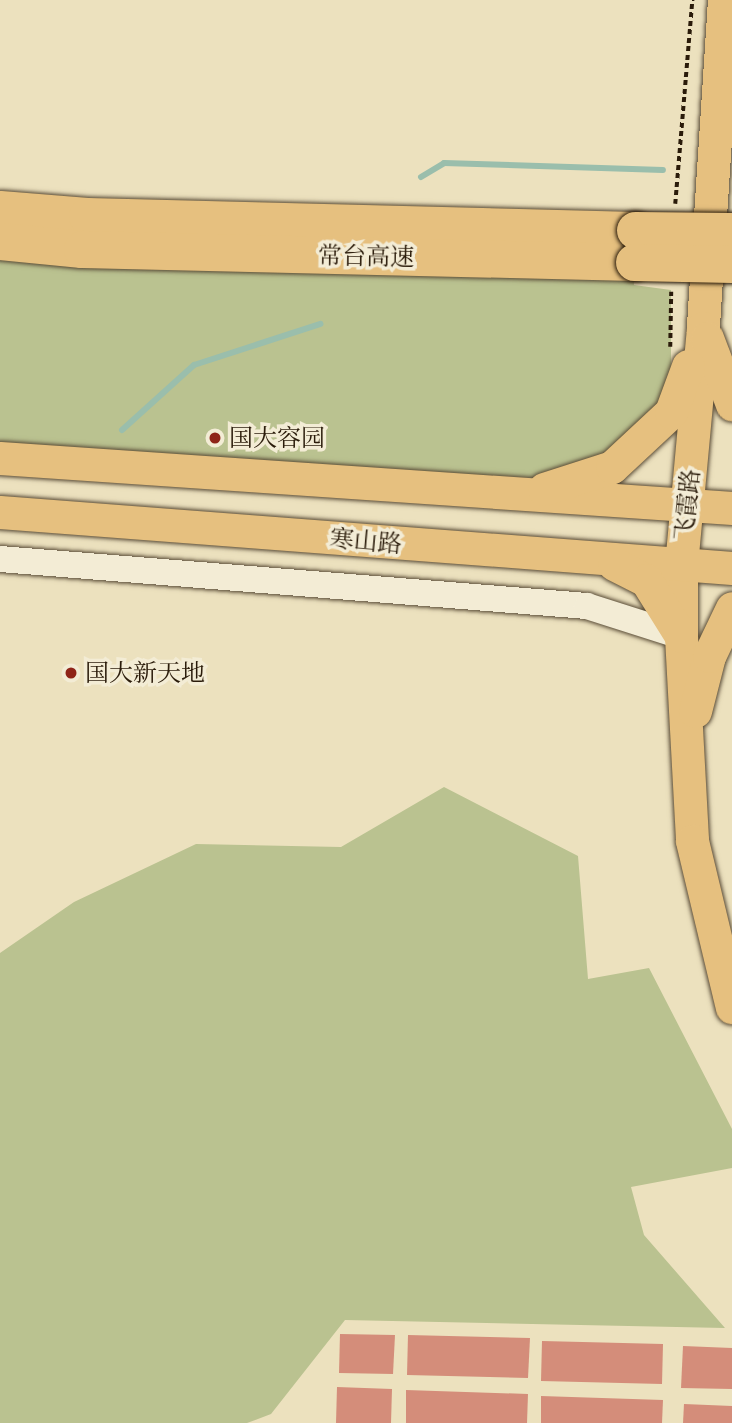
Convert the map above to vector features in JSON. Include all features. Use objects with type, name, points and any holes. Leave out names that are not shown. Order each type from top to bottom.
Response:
[{"type":"highway","name":"常台高速","points":[[0,209],[634,246],[732,264]]},
{"type":"highway","name":"常台高速","points":[[0,242],[82,249],[634,246],[732,231]]},
{"type":"main road","name":"飞霞路","points":[[724,0],[703,328],[681,567],[681,636],[692,841],[732,1007]]},
{"type":"main road","points":[[703,328],[732,404]]},
{"type":"main road","points":[[528,495],[612,467],[671,412],[703,328]]},
{"type":"main road","points":[[0,458],[732,508]]},
{"type":"main road","name":"寒山路","points":[[0,512],[681,567],[732,568]]},
{"type":"main road","points":[[608,561],[646,580],[681,636]]},
{"type":"main road","points":[[686,744],[709,656],[732,608]]},
{"type":"lane","points":[[0,559],[587,606],[681,636]]},
{"type":"green space","points":[[0,242],[634,262],[634,285],[671,290],[671,412],[612,467],[528,494],[0,458]]},
{"type":"green space","points":[[444,787],[578,856],[588,979],[649,968],[732,1129],[732,1168],[631,1187],[644,1235],[725,1328],[345,1320],[271,1414],[247,1423],[0,1423],[0,953],[74,902],[196,844],[341,847]]},
{"type":"building","points":[[340,1334],[395,1335],[393,1374],[339,1373]]},
{"type":"building","points":[[408,1335],[530,1338],[528,1378],[407,1375]]},
{"type":"building","points":[[542,1341],[663,1344],[662,1384],[541,1381]]},
{"type":"building","points":[[683,1346],[732,1348],[732,1389],[681,1388]]},
{"type":"building","points":[[337,1387],[392,1389],[391,1423],[336,1423]]},
{"type":"building","points":[[406,1390],[528,1394],[527,1423],[406,1423]]},
{"type":"building","points":[[541,1396],[663,1400],[662,1423],[541,1423]]},
{"type":"building","points":[[684,1404],[732,1406],[732,1423],[683,1423]]},
{"type":"waterway","points":[[421,177],[444,163],[663,170]]},
{"type":"waterway","points":[[122,430],[194,365],[320,324]]},
{"type":"place","name":"国大容园","points":[[215,438]]},
{"type":"place","name":"国大新天地","points":[[71,673]]}]
